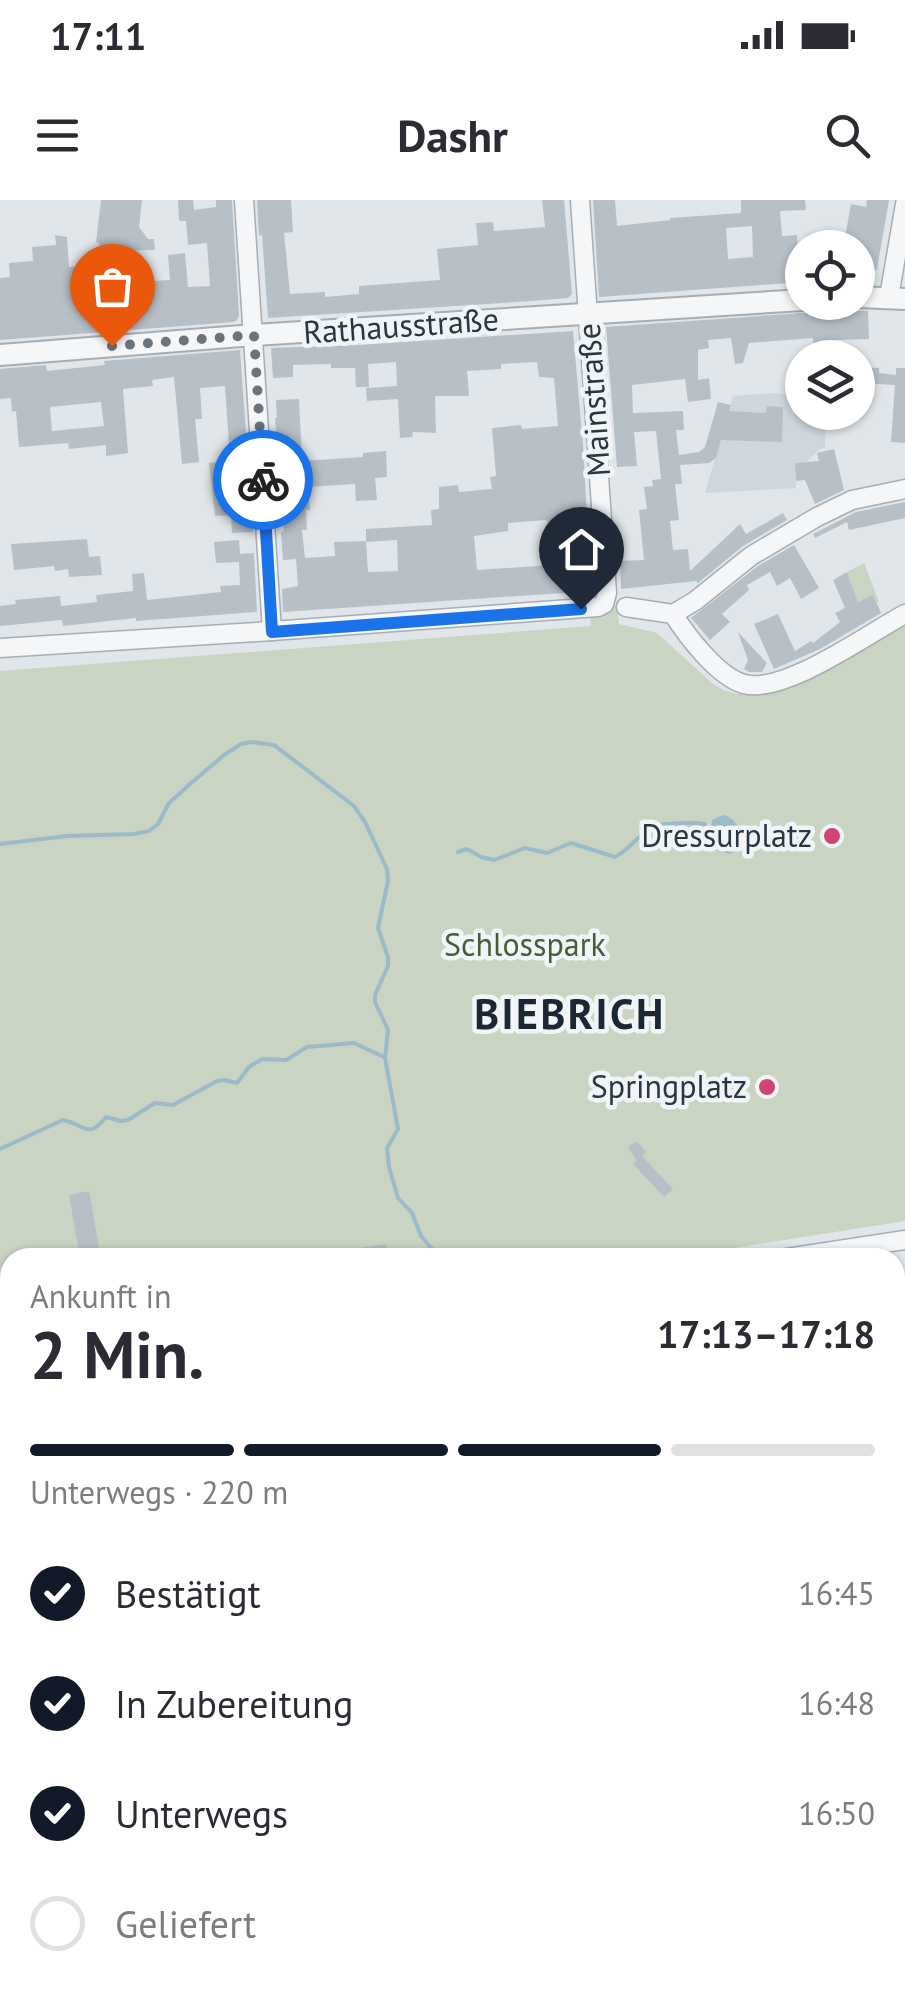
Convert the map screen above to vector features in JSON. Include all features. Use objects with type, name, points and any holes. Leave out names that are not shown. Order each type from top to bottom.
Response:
[{"type":"street","points":[[0,648],[272,632],[244,200]]},
{"type":"street","name":"Mainstraße","points":[[272,632],[598,607],[606,600],[580,200]]},
{"type":"street","points":[[897,298],[905,204]]},
{"type":"street","name":"Rathausstraße","points":[[0,355],[785,301]]},
{"type":"street","points":[[626,607],[673,614],[751,556],[817,517],[852,500],[905,489]]},
{"type":"street","points":[[673,614],[690,638],[722,670],[750,685],[801,674],[904,615]]},
{"type":"street","points":[[867,1248],[905,1240]]},
{"type":"shaded area","points":[[785,394],[785,430],[826,430],[825,448],[806,462],[795,463],[796,488],[705,493],[733,396]]},
{"type":"green space","points":[[864,563],[877,603],[873,596],[858,602],[847,572]]},
{"type":"green space","name":"Schlosspark","points":[[617,605],[619,624],[657,633],[712,683],[737,694],[796,684],[905,623],[905,1221],[734,1248],[0,1248],[0,671],[591,626],[590,615]]},
{"type":"water","points":[[723,815],[732,819],[739,830],[739,844],[731,854],[718,851],[710,837],[712,820]]},
{"type":"building","points":[[101,200],[142,200],[139,227],[148,239],[154,239],[155,250],[100,251],[96,242]]},
{"type":"building","points":[[178,200],[193,200],[194,210],[216,207],[216,200],[232,200],[237,320],[0,340],[0,278],[10,277],[9,263],[33,261],[32,247],[56,245],[55,235],[67,237],[69,267],[110,263],[113,292],[135,290],[134,282],[170,280],[168,255],[185,253],[188,287],[210,286],[207,243],[188,245],[186,221],[179,221]]},
{"type":"building","points":[[257,200],[291,200],[293,232],[284,233],[290,294],[325,292],[325,297],[359,294],[359,286],[440,280],[437,249],[478,245],[476,223],[493,222],[494,231],[545,227],[542,200],[564,200],[572,294],[568,298],[532,301],[268,318]]},
{"type":"building","points":[[593,200],[615,200],[617,226],[741,213],[741,200],[805,200],[806,210],[780,211],[785,236],[785,283],[599,297]],"holes":[[[752,226],[753,257],[728,259],[726,228]]]},
{"type":"building","points":[[867,200],[889,200],[875,270],[875,230],[846,230],[851,204],[866,207]]},
{"type":"building","points":[[785,314],[785,320],[868,320],[869,339],[749,343],[743,363],[735,364],[731,338],[708,340],[709,348],[698,350],[698,380],[709,378],[711,399],[688,402],[685,379],[632,385],[633,413],[683,411],[684,430],[676,430],[679,455],[699,452],[705,447],[718,402],[731,405],[729,411],[766,413],[767,406],[783,407],[782,442],[721,440],[716,458],[709,463],[680,465],[682,484],[675,484],[679,520],[670,521],[673,550],[688,549],[690,571],[740,524],[746,534],[783,513],[787,520],[743,546],[698,583],[621,589],[620,561],[644,560],[639,510],[647,509],[644,487],[661,479],[656,431],[634,432],[637,466],[617,467],[606,327]]},
{"type":"building","points":[[573,331],[591,591],[283,612],[282,589],[298,586],[296,559],[283,560],[276,400],[299,399],[302,461],[363,457],[363,453],[386,451],[387,477],[375,478],[377,500],[356,501],[355,484],[308,487],[310,510],[306,510],[307,530],[302,530],[305,558],[335,556],[334,542],[366,541],[366,529],[432,525],[431,510],[439,509],[439,487],[458,485],[459,492],[492,489],[490,477],[496,476],[492,428],[558,426],[554,378],[539,377],[537,362],[467,371],[469,396],[435,396],[436,433],[413,432],[412,437],[400,438],[398,399],[367,401],[366,388],[397,386],[396,362],[368,364],[369,387],[356,387],[355,368],[331,368],[331,364],[293,365],[293,377],[273,378],[271,348]],"holes":[[[547,520],[551,565],[477,570],[474,536],[508,531],[508,523]],[[397,540],[398,571],[368,572],[366,542]]]},
{"type":"building","points":[[240,350],[253,532],[232,533],[231,515],[215,516],[209,463],[230,460],[225,386],[200,388],[202,419],[195,419],[199,462],[182,464],[174,377],[152,380],[153,386],[123,389],[128,453],[106,456],[106,445],[69,449],[68,443],[19,447],[11,398],[0,399],[0,369],[46,365],[47,371],[105,365],[104,361]],"holes":[[[101,402],[104,426],[52,431],[50,407]]]},
{"type":"building","points":[[875,368],[879,368],[879,373],[896,375],[896,368],[905,368],[905,443],[891,442],[895,385],[875,384]]},
{"type":"building","points":[[834,449],[844,490],[815,504],[805,480],[796,481],[795,463],[819,461],[817,453]]},
{"type":"building","points":[[905,502],[905,518],[849,530],[847,522],[815,538],[813,534],[856,512]]},
{"type":"building","points":[[87,539],[89,557],[100,556],[102,575],[69,577],[68,569],[55,571],[54,566],[14,570],[11,544]]},
{"type":"building","points":[[239,540],[240,554],[254,553],[257,612],[63,626],[62,620],[0,626],[0,606],[16,604],[15,600],[60,596],[61,606],[97,602],[96,595],[133,591],[132,574],[144,573],[147,600],[221,592],[220,586],[240,585],[239,562],[216,563],[214,542]]},
{"type":"building","points":[[794,545],[819,588],[801,599],[790,578],[777,586],[770,572],[747,585],[749,590],[722,614],[730,622],[710,640],[691,618],[758,566]]},
{"type":"building","points":[[847,572],[858,602],[873,595],[881,613],[820,649],[774,669],[754,624],[778,614],[795,651],[813,643],[840,622],[835,613],[845,608],[833,580]]},
{"type":"building","points":[[738,632],[767,663],[762,672],[744,669],[748,660]]},
{"type":"building","points":[[637,1141],[646,1152],[642,1156],[673,1189],[664,1197],[633,1164],[637,1161],[628,1147]]},
{"type":"building","points":[[89,1191],[99,1248],[78,1248],[69,1195]]},
{"type":"waterway","points":[[0,844],[149,831],[158,824],[169,803],[190,784],[224,755],[251,742],[274,745],[354,806],[387,869],[378,928],[388,966],[375,1002],[388,1030],[385,1058],[398,1129],[387,1148],[389,1167],[398,1198],[412,1213],[421,1236],[431,1248]]},
{"type":"waterway","points":[[458,852],[467,849],[494,860],[525,848],[547,853],[571,843],[615,857],[655,826],[705,824]]},
{"type":"waterway","points":[[0,1149],[63,1120],[86,1129],[95,1128],[106,1117],[128,1120],[155,1103],[173,1105],[217,1081],[237,1083],[249,1067],[262,1059],[286,1060],[307,1047],[354,1043],[384,1057]]},
{"type":"way so far","points":[[112,346],[254,335],[263,480]]},
{"type":"place","name":"Dressurplatz","points":[[832,836]]},
{"type":"place","name":"Springplatz","points":[[767,1087]]},
{"type":"district","name":"BIEBRICH","points":[[570,1014]]},
{"type":"route","points":[[263,480],[272,632],[581,609]]}]
